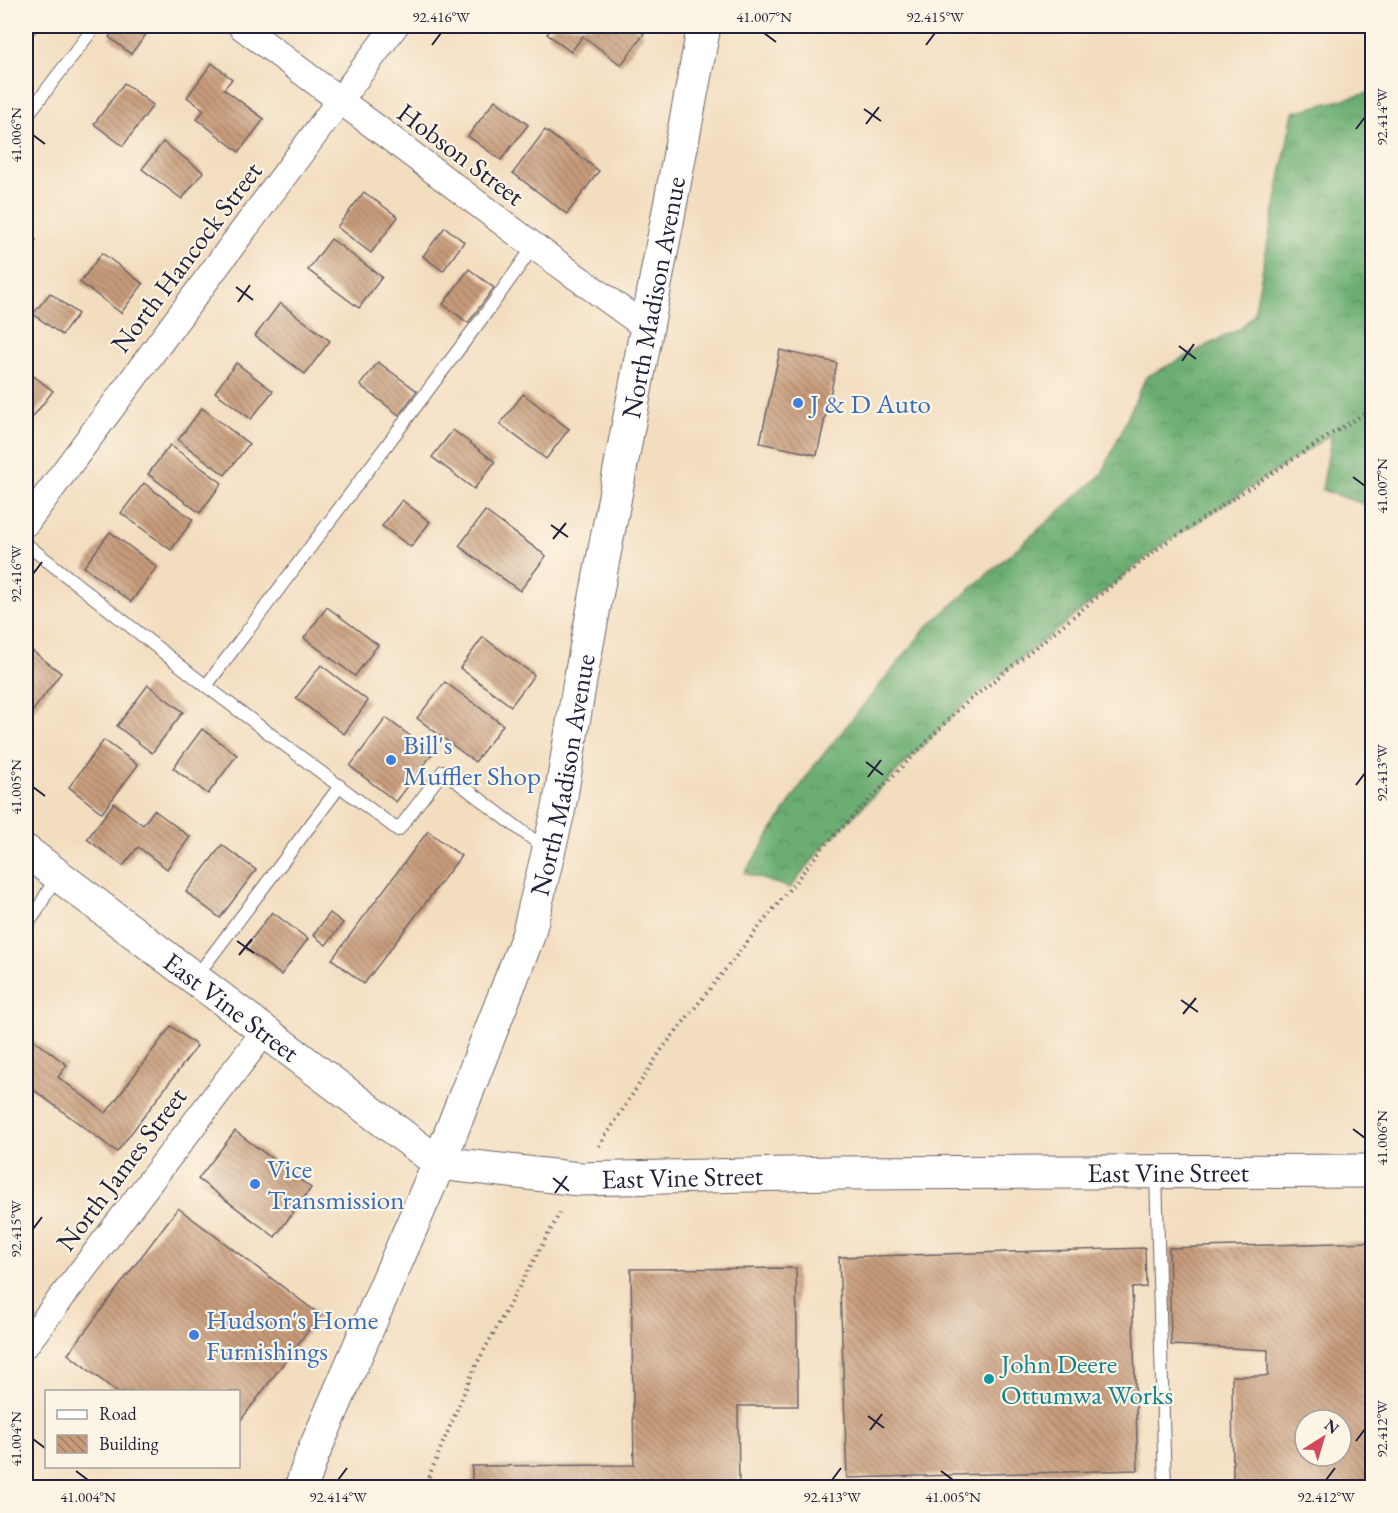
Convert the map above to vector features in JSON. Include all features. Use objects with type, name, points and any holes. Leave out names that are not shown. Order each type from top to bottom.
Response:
[{"type":"main road","name":"North Madison Avenue","points":[[301,1488],[312,1456],[439,1163],[528,936],[559,808],[580,681],[704,26]]},
{"type":"main road","name":"East Vine Street","points":[[439,1163],[579,1179],[833,1173],[1372,1171]]},
{"type":"street","name":"Hobson Street","points":[[242,26],[534,246],[647,328]]},
{"type":"street","name":"North Hancock Street","points":[[26,523],[395,26]]},
{"type":"street","name":"East Vine Street","points":[[26,851],[439,1163]]},
{"type":"street","name":"North James Street","points":[[26,1344],[265,1031]]},
{"type":"lane","points":[[26,117],[95,26]]},
{"type":"lane","points":[[206,686],[534,246]]},
{"type":"lane","points":[[26,544],[206,686],[398,831],[443,771],[548,851]]},
{"type":"lane","points":[[195,978],[340,786]]},
{"type":"lane","points":[[26,926],[57,875]]},
{"type":"lane","points":[[1156,1172],[1165,1488]]},
{"type":"path","points":[[424,1488],[475,1367],[579,1179],[662,1049],[816,855],[960,708],[1161,546],[1372,409]]},
{"type":"green space","points":[[1372,92],[1372,507],[1322,490],[1332,434],[1161,546],[960,708],[823,847],[790,888],[745,873],[811,770],[927,627],[1102,474],[1146,377],[1241,328],[1254,314],[1293,112]]},
{"type":"building","points":[[26,26],[40,26],[32,35],[26,30]]},
{"type":"building","points":[[117,26],[148,26],[151,28],[131,54],[109,37]]},
{"type":"building","points":[[553,26],[633,26],[644,34],[621,65],[583,36],[571,52],[547,34]]},
{"type":"building","points":[[212,63],[232,79],[224,89],[264,119],[239,152],[197,119],[204,110],[187,97]]},
{"type":"building","points":[[124,83],[153,105],[123,146],[94,124]]},
{"type":"building","points":[[495,100],[528,125],[501,160],[468,136]]},
{"type":"building","points":[[545,130],[599,171],[567,214],[513,173]]},
{"type":"building","points":[[163,142],[203,172],[182,199],[142,169]]},
{"type":"building","points":[[364,192],[398,217],[371,253],[337,227]]},
{"type":"building","points":[[445,227],[464,242],[443,271],[423,256]]},
{"type":"building","points":[[26,231],[36,240],[26,254]]},
{"type":"building","points":[[331,239],[382,277],[359,308],[308,270]]},
{"type":"building","points":[[102,253],[143,284],[121,313],[80,282]]},
{"type":"building","points":[[469,269],[494,288],[468,323],[443,304]]},
{"type":"building","points":[[50,293],[78,314],[62,335],[33,314]]},
{"type":"building","points":[[280,303],[330,341],[305,374],[255,336]]},
{"type":"building","name":"J & D Auto","points":[[780,350],[837,363],[817,455],[760,443]]},
{"type":"building","points":[[378,362],[417,391],[399,415],[360,385]]},
{"type":"building","points":[[236,363],[273,391],[251,419],[215,392]]},
{"type":"building","points":[[26,370],[53,391],[28,423],[26,421]]},
{"type":"building","points":[[523,394],[569,429],[546,459],[500,424]]},
{"type":"building","points":[[202,408],[249,444],[225,475],[178,440]]},
{"type":"building","points":[[453,430],[495,462],[474,489],[432,457]]},
{"type":"building","points":[[170,445],[222,483],[200,513],[148,474]]},
{"type":"building","points":[[144,483],[193,520],[171,550],[121,513]]},
{"type":"building","points":[[402,500],[430,522],[411,547],[382,526]]},
{"type":"building","points":[[485,511],[546,556],[520,591],[459,546]]},
{"type":"building","points":[[110,532],[157,567],[131,602],[84,567]]},
{"type":"building","points":[[327,607],[378,645],[355,676],[304,638]]},
{"type":"building","points":[[483,637],[534,675],[511,706],[460,668]]},
{"type":"building","points":[[26,646],[61,673],[26,720]]},
{"type":"building","points":[[321,665],[368,701],[344,734],[296,698]]},
{"type":"building","points":[[445,682],[503,725],[475,762],[417,718]]},
{"type":"building","points":[[148,685],[183,712],[152,753],[117,726]]},
{"type":"building","name":"Bill's Muffler Shop","points":[[386,718],[433,753],[396,802],[350,766]]},
{"type":"building","points":[[202,729],[237,755],[208,794],[173,768]]},
{"type":"building","points":[[104,740],[138,765],[102,813],[69,787]]},
{"type":"building","points":[[114,803],[143,825],[154,810],[190,837],[167,869],[138,847],[123,866],[87,839]]},
{"type":"building","points":[[428,831],[461,856],[364,984],[332,959]]},
{"type":"building","points":[[222,845],[256,870],[220,918],[186,892]]},
{"type":"building","points":[[272,912],[308,939],[281,975],[245,948]]},
{"type":"building","points":[[330,913],[343,923],[326,945],[313,935]]},
{"type":"building","points":[[171,1026],[197,1046],[117,1152],[26,1084],[26,1034],[67,1065],[58,1077],[106,1113]]},
{"type":"building","name":"Vice Transmission","points":[[235,1131],[311,1188],[275,1237],[198,1179]]},
{"type":"building","name":"Hudson's Home Furnishings","points":[[178,1208],[320,1315],[240,1421],[240,1390],[114,1390],[68,1354]]},
{"type":"building","points":[[1372,1242],[1372,1488],[1233,1488],[1232,1376],[1268,1376],[1268,1350],[1171,1345],[1169,1248]]},
{"type":"building","name":"John Deere Ottumwa Works","points":[[1145,1248],[1146,1287],[1132,1288],[1138,1470],[847,1478],[839,1257]]},
{"type":"building","points":[[796,1268],[798,1406],[738,1406],[739,1488],[472,1488],[472,1466],[634,1465],[631,1269]]},
{"type":"place","name":"J & D Auto","points":[[798,403]]},
{"type":"place","name":"Bill's Muffler Shop","points":[[391,760]]},
{"type":"place","name":"Vice Transmission","points":[[255,1184]]},
{"type":"place","name":"Hudson's Home Furnishings","points":[[194,1335]]},
{"type":"place","name":"John Deere Ottumwa Works","points":[[989,1379]]}]
